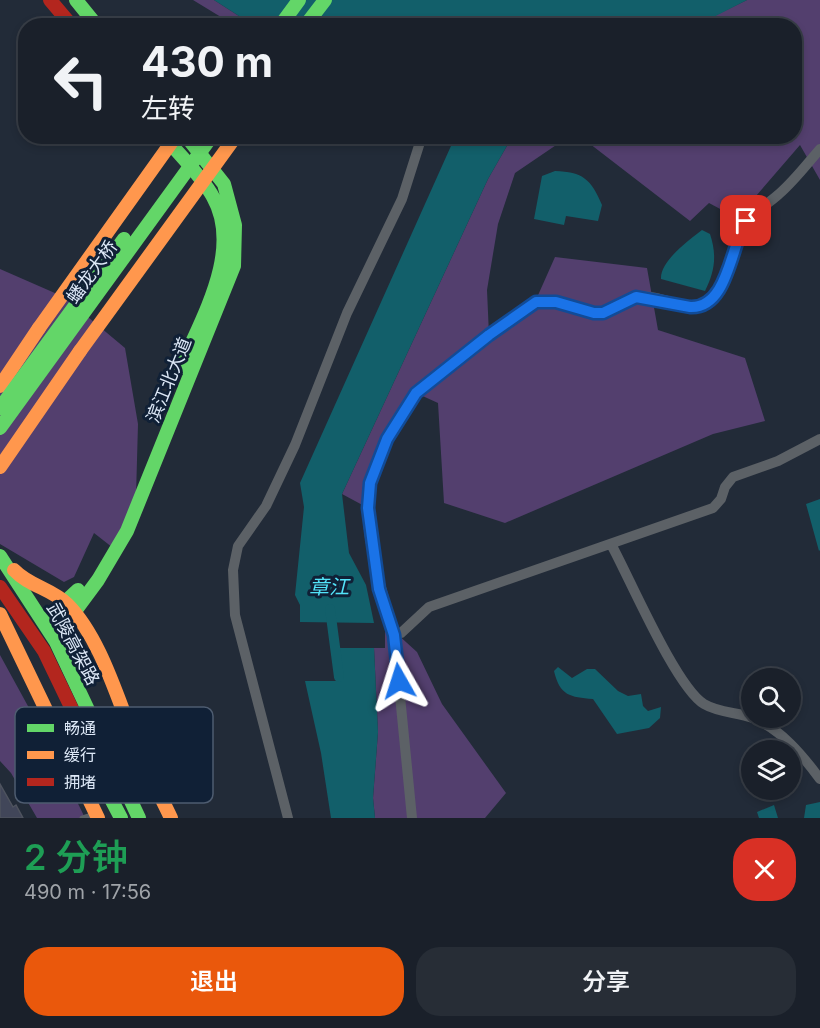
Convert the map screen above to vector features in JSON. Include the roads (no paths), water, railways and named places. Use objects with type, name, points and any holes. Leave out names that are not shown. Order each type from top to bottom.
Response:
[{"type":"main road","points":[[50,0],[65,18]]},
{"type":"main road","points":[[76,0],[91,18]]},
{"type":"main road","points":[[284,18],[299,0]]},
{"type":"main road","points":[[311,18],[324,0]]},
{"type":"main road","points":[[0,386],[170,144]]},
{"type":"main road","name":"滨江北大道","points":[[61,630],[70,607],[118,527],[222,263],[224,239],[221,217],[214,199],[170,144]]},
{"type":"main road","name":"滨江北大道","points":[[50,616],[70,607],[98,580],[128,531],[234,266],[235,225],[225,184],[192,144]]},
{"type":"main road","name":"蟠龙大桥","points":[[0,408],[193,144]]},
{"type":"main road","name":"蟠龙大桥","points":[[0,428],[206,144]]},
{"type":"main road","points":[[0,467],[80,351],[230,144]]},
{"type":"main road","points":[[0,554],[61,630],[97,707]]},
{"type":"main road","name":"武陵高架路","points":[[0,554],[56,642],[87,707]]},
{"type":"main road","points":[[21,578],[52,591],[70,607],[104,668],[120,707]]},
{"type":"main road","name":"武陵高架路","points":[[0,587],[44,651],[70,707]]},
{"type":"main road","points":[[0,612],[31,649],[63,707]]},
{"type":"main road","points":[[0,612],[45,707]]},
{"type":"main road","points":[[115,803],[123,818]]},
{"type":"main road","name":"武陵高架路","points":[[116,803],[123,818]]},
{"type":"main road","name":"武陵高架路","points":[[132,803],[139,818]]},
{"type":"main road","points":[[141,803],[148,818]]},
{"type":"main road","points":[[164,803],[171,818]]},
{"type":"street","points":[[288,818],[235,615],[233,570],[238,546],[266,506],[295,445],[347,314],[402,200],[420,144]]},
{"type":"street","points":[[412,818],[394,635],[379,589],[368,508],[370,483],[387,439],[416,393],[489,335],[536,302],[556,302],[594,313],[603,313],[636,297],[698,308],[708,303],[725,279],[739,233],[746,221],[780,194],[820,149]]},
{"type":"street","points":[[394,635],[401,633],[429,608],[518,574],[612,546],[713,508],[721,500],[725,487],[733,477],[778,461],[820,439]]},
{"type":"street","points":[[612,546],[652,627],[694,695],[704,704],[753,718],[770,728],[785,739],[820,779]]},
{"type":"lane","points":[[82,818],[97,816]]},
{"type":"water","points":[[214,0],[747,0],[712,18],[242,18]]},
{"type":"water","name":"章江","points":[[452,144],[508,144],[488,179],[342,494],[349,553],[366,585],[374,623],[300,622],[300,605],[295,595],[304,507],[300,483]]},
{"type":"water","points":[[555,171],[579,175],[590,183],[602,205],[598,221],[566,216],[564,225],[534,219],[542,176]]},
{"type":"water","points":[[702,230],[710,234],[714,249],[713,270],[705,291],[661,279],[665,265],[670,258]]},
{"type":"water","points":[[820,499],[820,550],[819,551],[806,504]]},
{"type":"water","name":"章江","points":[[338,648],[374,648],[378,732],[373,798],[375,818],[331,818],[321,753],[305,681],[337,681]]},
{"type":"water","points":[[558,667],[572,678],[587,669],[595,669],[618,691],[628,696],[641,694],[643,706],[648,711],[661,707],[660,718],[649,728],[617,734],[593,699],[572,696],[559,686],[554,671]]},
{"type":"water","points":[[820,802],[820,818],[804,818],[806,805]]},
{"type":"water","points":[[774,805],[778,818],[759,818],[757,812]]},
{"type":"waterway","points":[[330,609],[339,677]]}]
